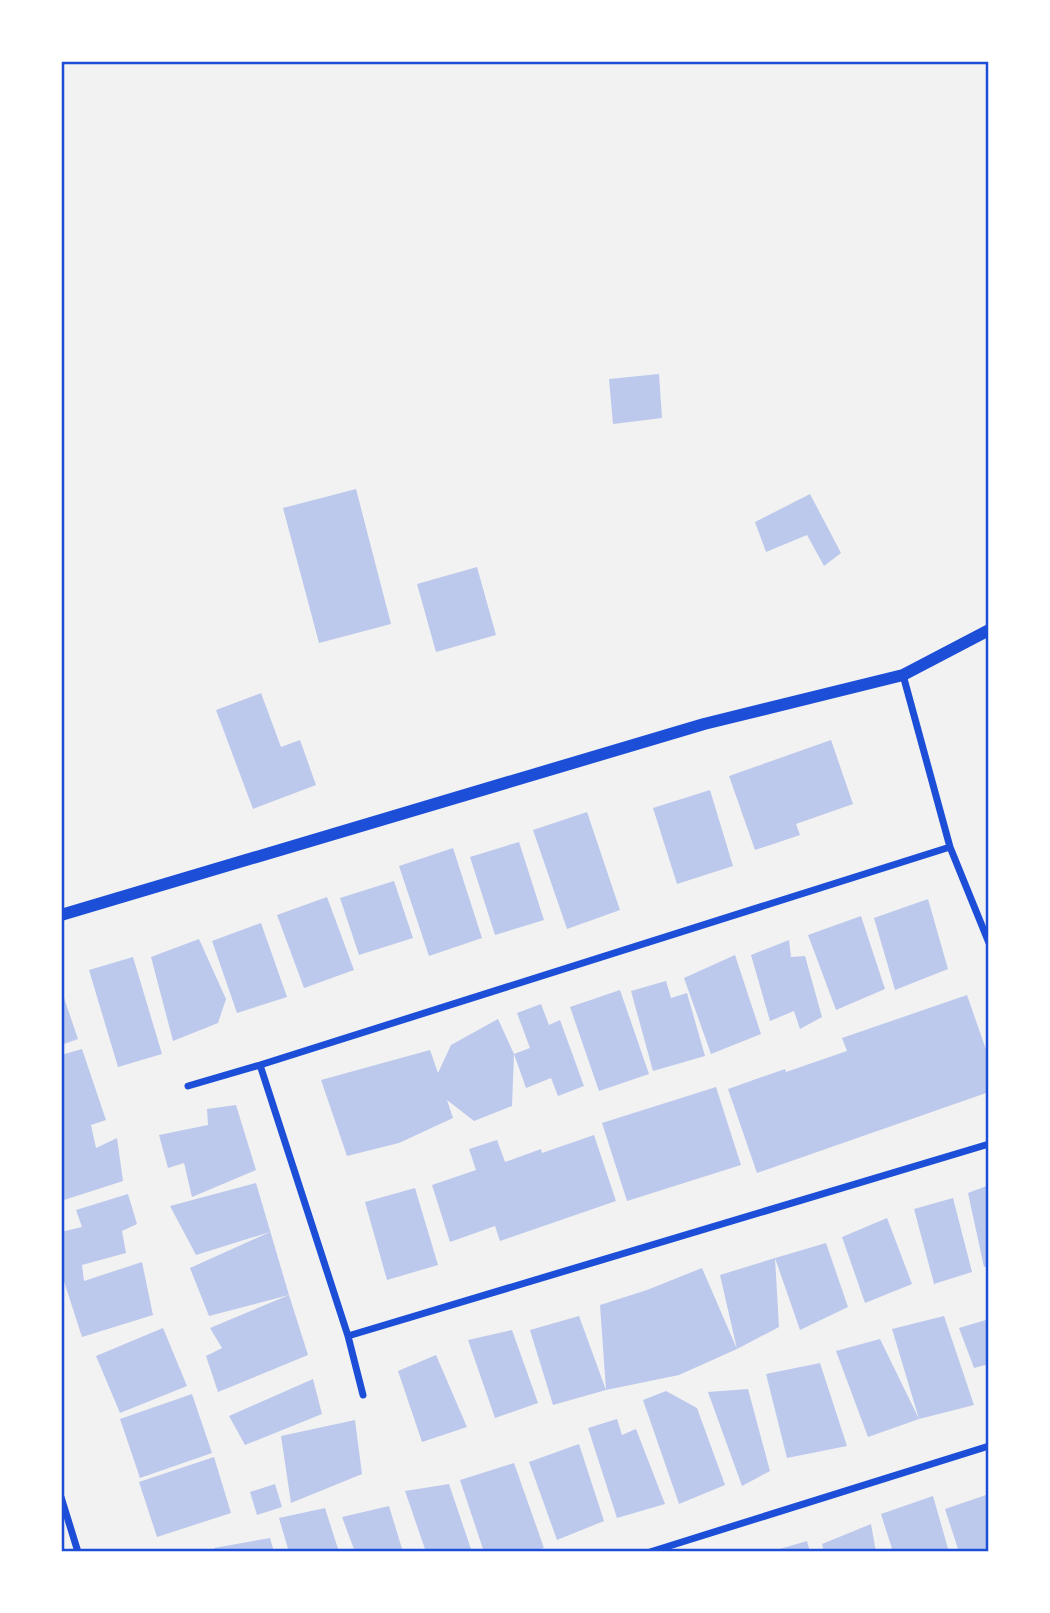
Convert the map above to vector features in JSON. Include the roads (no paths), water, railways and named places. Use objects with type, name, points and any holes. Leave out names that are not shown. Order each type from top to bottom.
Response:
[{"type":"street","points":[[61,915],[704,724],[903,675],[989,630]]},
{"type":"street","points":[[903,675],[950,847],[989,943]]},
{"type":"street","points":[[188,1086],[950,847]]},
{"type":"street","points":[[260,1065],[348,1336],[363,1395]]},
{"type":"street","points":[[348,1336],[989,1144]]},
{"type":"street","points":[[650,1552],[989,1446]]},
{"type":"street","points":[[61,1497],[78,1552]]}]
